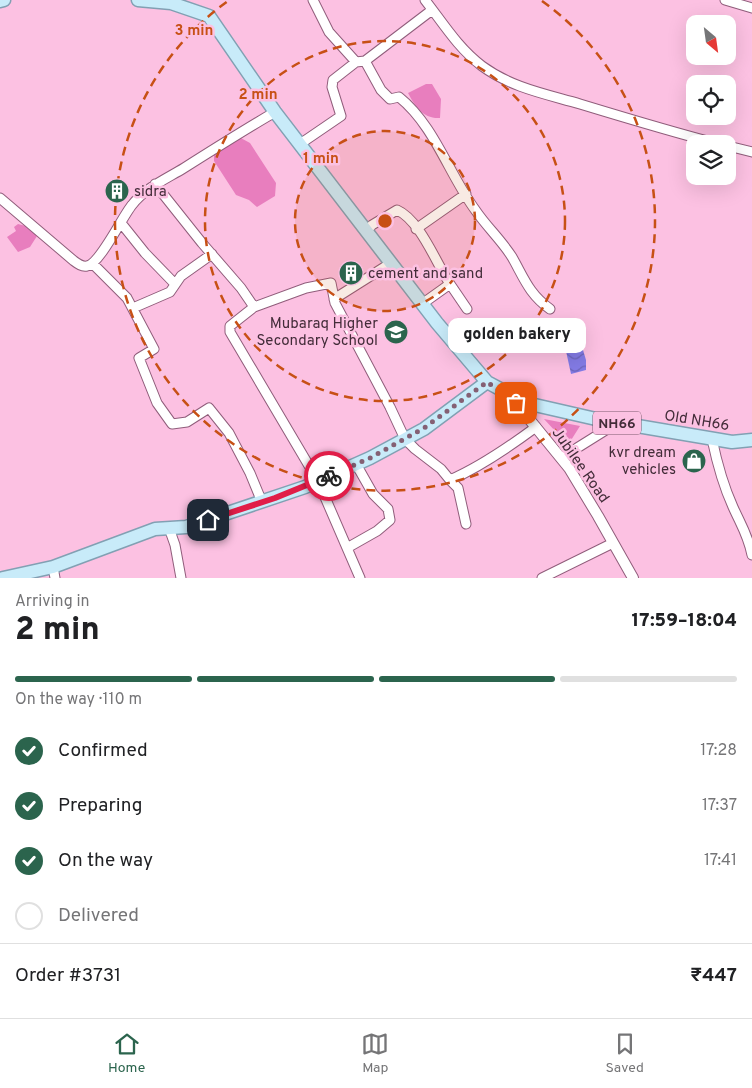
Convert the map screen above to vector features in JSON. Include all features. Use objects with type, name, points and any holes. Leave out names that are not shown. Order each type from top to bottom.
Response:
[{"type":"main road","points":[[0,1],[4,0]]},
{"type":"main road","name":"Old NH66","points":[[138,0],[170,2],[209,16],[274,112],[422,304],[487,382],[526,402],[596,420],[732,442],[752,440]]},
{"type":"main road","points":[[3,578],[54,573],[155,529],[186,527],[208,520],[245,502],[262,502],[318,481],[356,464],[424,428],[487,382]]},
{"type":"street","points":[[313,0],[330,32],[360,62],[381,90],[390,99],[399,97],[412,108],[434,140],[476,211],[511,256],[529,290],[540,302],[550,309]]},
{"type":"street","points":[[425,0],[466,53],[503,80],[549,96],[686,135]]},
{"type":"street","points":[[725,0],[752,8]]},
{"type":"street","points":[[300,144],[340,116],[332,87],[333,80],[432,10]]},
{"type":"street","points":[[0,198],[81,266],[93,264],[132,205],[156,184],[274,112]]},
{"type":"street","points":[[736,148],[752,152]]},
{"type":"street","points":[[156,184],[241,288],[254,307]]},
{"type":"street","points":[[416,228],[466,194]]},
{"type":"street","points":[[366,231],[397,210],[405,214],[416,228],[467,309]]},
{"type":"street","points":[[121,223],[175,284]]},
{"type":"street","points":[[133,308],[170,292],[181,276],[212,254]]},
{"type":"street","points":[[334,299],[391,263]]},
{"type":"street","points":[[93,264],[123,294],[133,308],[154,349],[139,358],[157,403],[172,424],[187,422],[209,408],[229,433],[250,473],[262,502]]},
{"type":"street","points":[[360,578],[318,481],[230,332],[230,326],[254,307],[306,288],[331,283],[334,299],[347,329],[390,407],[405,439],[441,469],[458,488],[466,524]]},
{"type":"street","points":[[422,304],[450,284]]},
{"type":"street","name":"Jubilee Road","points":[[487,382],[516,403],[561,458],[588,500],[633,578]]},
{"type":"street","points":[[561,458],[617,423]]},
{"type":"street","points":[[450,480],[462,475],[536,427]]},
{"type":"street","points":[[712,439],[723,483],[748,537],[752,555]]},
{"type":"street","points":[[347,548],[377,531],[390,520],[388,509],[373,494],[356,464]]},
{"type":"street","points":[[169,528],[175,546],[181,578]]},
{"type":"street","points":[[542,578],[613,543]]},
{"type":"shaded area","points":[[426,84],[432,84],[441,99],[440,118],[434,118],[420,111],[408,93]]},
{"type":"shaded area","points":[[239,137],[250,143],[276,183],[275,196],[257,207],[249,200],[236,195],[214,161],[214,151]]},
{"type":"shaded area","points":[[18,224],[26,226],[37,236],[30,247],[18,252],[7,237],[16,231],[14,227]]},
{"type":"shaded area","points":[[544,419],[580,426],[568,445]]},
{"type":"water","points":[[583,350],[586,370],[571,374],[566,351]]},
{"type":"way so far","points":[[329,476],[370,458],[424,428],[487,382],[516,403]]},
{"type":"place","name":"sidra","points":[[117,191]]},
{"type":"place","name":"cement and sand","points":[[351,273]]},
{"type":"place","name":"Mubaraq Higher Secondary School","points":[[396,332]]},
{"type":"place","name":"golden bakery","points":[[516,403]]},
{"type":"place","name":"kvr dream vehicles","points":[[694,461]]},
{"type":"route","points":[[208,520],[275,498],[329,476]]}]
